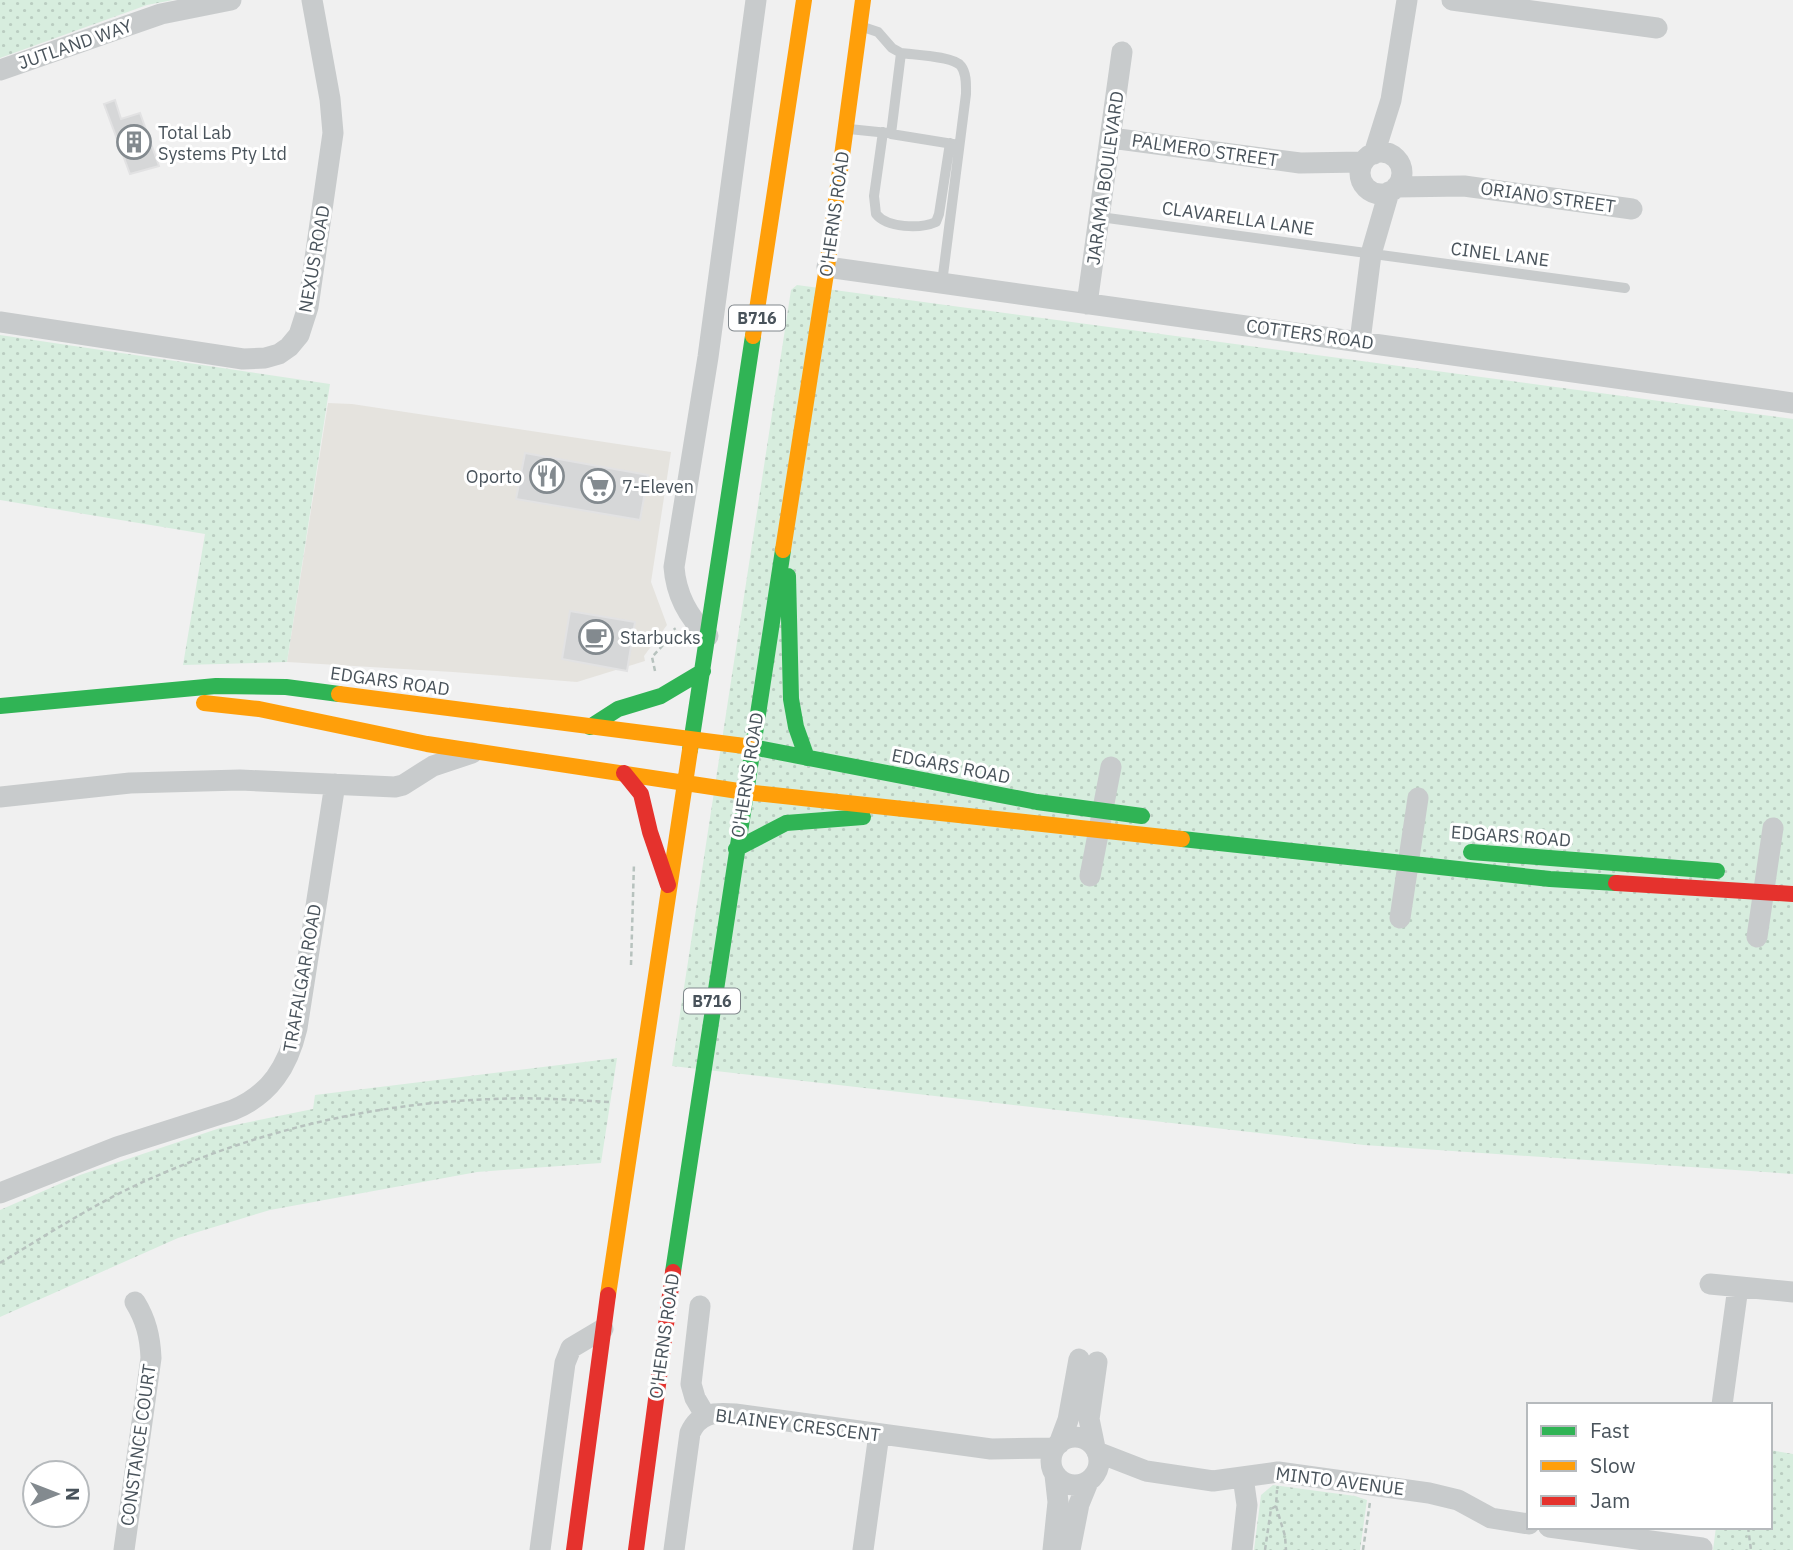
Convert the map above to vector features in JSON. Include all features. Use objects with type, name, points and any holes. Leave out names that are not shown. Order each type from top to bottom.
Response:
[{"type":"main road","name":"B716","points":[[574,1550],[603,1329],[804,0]]},
{"type":"main road","name":"O'HERNS ROAD","points":[[636,1550],[666,1318],[827,267],[863,0]]},
{"type":"main road","points":[[787,521],[791,699],[796,727],[807,758]]},
{"type":"main road","points":[[590,727],[618,709],[661,696],[703,671]]},
{"type":"main road","name":"EDGARS ROAD","points":[[0,706],[216,686],[286,687],[752,747],[1037,802],[1100,820],[1156,818]]},
{"type":"main road","name":"EDGARS ROAD","points":[[104,695],[259,709],[427,744],[745,792],[922,811],[1100,820],[1415,854]]},
{"type":"main road","points":[[624,773],[641,794],[650,832],[670,889]]},
{"type":"main road","points":[[736,849],[786,823],[922,811]]},
{"type":"main road","name":"EDGARS ROAD","points":[[1236,829],[1415,854],[1550,879],[1760,878]]},
{"type":"main road","name":"EDGARS ROAD","points":[[1451,851],[1760,878],[1793,894]]},
{"type":"street","name":"JUTLAND WAY","points":[[0,70],[161,14],[232,0]]},
{"type":"street","name":"NEXUS ROAD","points":[[0,322],[243,359],[265,358],[279,354],[289,347],[299,335],[308,307],[332,151],[330,99],[312,0]]},
{"type":"street","points":[[708,636],[694,623],[675,582],[674,567],[708,357],[756,0]]},
{"type":"street","points":[[1360,341],[1391,100],[1407,0]]},
{"type":"street","points":[[1452,0],[1576,8],[1657,28]]},
{"type":"street","name":"JARAMA BOULEVARD","points":[[1087,304],[1122,52]]},
{"type":"street","name":"PALMERO STREET","points":[[1111,138],[1381,174]]},
{"type":"street","name":"ORIANO STREET","points":[[1381,174],[1632,209]]},
{"type":"street","name":"COTTERS ROAD","points":[[827,267],[1793,403]]},
{"type":"street","points":[[0,797],[130,783],[240,780],[395,787],[403,785],[433,766],[477,751]]},
{"type":"street","points":[[1090,876],[1111,767]]},
{"type":"street","name":"TRAFALGAR ROAD","points":[[0,1193],[117,1147],[233,1110],[246,1104],[272,1084],[288,1059],[297,1028],[335,785]]},
{"type":"street","points":[[1400,918],[1415,854],[1418,798]]},
{"type":"street","points":[[1757,937],[1760,878],[1773,828]]},
{"type":"street","points":[[1710,1284],[1793,1292]]},
{"type":"street","points":[[1722,1403],[1738,1287]]},
{"type":"street","name":"CONSTANCE COURT","points":[[124,1550],[151,1358],[145,1318],[135,1302]]},
{"type":"street","points":[[700,1306],[691,1384],[695,1398],[705,1415]]},
{"type":"street","points":[[540,1550],[565,1363],[570,1348],[603,1329]]},
{"type":"street","points":[[1052,1550],[1058,1502],[1051,1459],[1068,1420],[1088,1361],[1091,1431],[1098,1468],[1088,1481],[1079,1504],[1070,1550]]},
{"type":"street","name":"BLAINEY CRESCENT","points":[[674,1550],[687,1444],[693,1426],[705,1415],[735,1414],[991,1449],[1057,1446]]},
{"type":"street","points":[[863,1550],[879,1434]]},
{"type":"street","points":[[1057,1446],[1074,1437],[1089,1442],[1096,1450]]},
{"type":"street","name":"BLAINEY CRESCENT","points":[[991,1449],[1054,1473]]},
{"type":"street","name":"MINTO AVENUE","points":[[1096,1450],[1146,1471]]},
{"type":"street","name":"MINTO AVENUE","points":[[1088,1481],[1117,1473],[1146,1471],[1213,1480],[1278,1472],[1445,1495],[1491,1518],[1527,1524]]},
{"type":"street","points":[[1054,1473],[1060,1480],[1073,1485],[1088,1481]]},
{"type":"street","points":[[1242,1550],[1247,1505],[1243,1477]]},
{"type":"street","points":[[1570,1529],[1703,1542]]},
{"type":"lane","points":[[860,26],[878,32],[892,48],[901,53],[950,60],[961,66],[966,78],[966,94],[939,214],[936,222],[928,225],[887,222],[876,214],[874,196],[901,53]]},
{"type":"lane","points":[[846,129],[954,144]]},
{"type":"lane","points":[[942,283],[954,144]]},
{"type":"lane","name":"CLAVARELLA LANE","points":[[1100,217],[1371,254]]},
{"type":"lane","name":"CINEL LANE","points":[[1371,254],[1625,288]]},
{"type":"path","points":[[0,1262],[139,1184],[230,1147],[306,1124],[397,1107],[467,1100],[526,1098],[615,1103]]},
{"type":"path","points":[[1278,1472],[1276,1506],[1285,1536],[1286,1550]]},
{"type":"path","points":[[1363,1550],[1370,1502]]},
{"type":"path","points":[[1265,1550],[1271,1509],[1276,1506]]},
{"type":"path","points":[[1748,1529],[1751,1550]]},
{"type":"shaded area","points":[[328,403],[352,404],[671,452],[651,582],[667,625],[644,656],[645,661],[577,682],[287,662]]},
{"type":"green space","points":[[0,0],[173,0],[147,5],[0,58]]},
{"type":"green space","points":[[797,285],[1793,419],[1793,1174],[1364,1145],[672,1066],[791,290]]},
{"type":"green space","points":[[0,335],[330,384],[287,662],[183,665],[205,534],[0,500]]},
{"type":"green space","points":[[617,1058],[601,1163],[477,1172],[270,1210],[178,1238],[0,1317],[0,1210],[80,1175],[220,1128],[313,1109],[315,1095]]},
{"type":"green space","points":[[1772,1450],[1793,1454],[1793,1550],[1713,1550],[1716,1529],[1772,1529]]},
{"type":"green space","points":[[1273,1485],[1367,1500],[1360,1550],[1254,1550],[1261,1495]]},
{"type":"building","name":"Total Lab Systems Pty Ltd","points":[[115,100],[121,119],[140,113],[159,166],[130,174],[104,104]]},
{"type":"building","points":[[525,453],[648,475],[640,520],[516,499]]},
{"type":"building","points":[[570,611],[635,622],[627,671],[562,659]]},
{"type":"traffic: fast","points":[[690,750],[753,336]]},
{"type":"traffic: fast","points":[[673,1272],[783,550]]},
{"type":"traffic: fast","points":[[788,576],[791,699],[796,727],[807,758]]},
{"type":"traffic: fast","points":[[590,727],[618,709],[661,696],[703,671]]},
{"type":"traffic: fast","points":[[0,706],[216,686],[286,687],[339,694]]},
{"type":"traffic: fast","points":[[752,747],[1037,802],[1142,816]]},
{"type":"traffic: fast","points":[[736,849],[786,823],[863,817]]},
{"type":"traffic: fast","points":[[1182,839],[1550,879],[1616,883]]},
{"type":"traffic: fast","points":[[1471,852],[1717,871]]},
{"type":"traffic: slow","points":[[753,336],[804,0]]},
{"type":"traffic: slow","points":[[783,550],[827,267],[863,0]]},
{"type":"traffic: slow","points":[[339,694],[752,747]]},
{"type":"traffic: slow","points":[[204,703],[259,709],[427,744],[745,792]]},
{"type":"traffic: slow","points":[[608,1295],[690,750]]},
{"type":"traffic: slow","points":[[745,792],[1182,839]]},
{"type":"traffic: jam","points":[[624,773],[641,794],[650,832],[668,885]]},
{"type":"traffic: jam","points":[[1616,883],[1793,894]]},
{"type":"traffic: jam","points":[[636,1550],[673,1272]]},
{"type":"traffic: jam","points":[[574,1550],[608,1295]]},
{"type":"place","name":"Total Lab Systems Pty Ltd","points":[[134,142]]},
{"type":"place","name":"Oporto","points":[[547,476]]},
{"type":"place","name":"7-Eleven","points":[[598,486]]},
{"type":"place","name":"Starbucks","points":[[596,637]]}]
